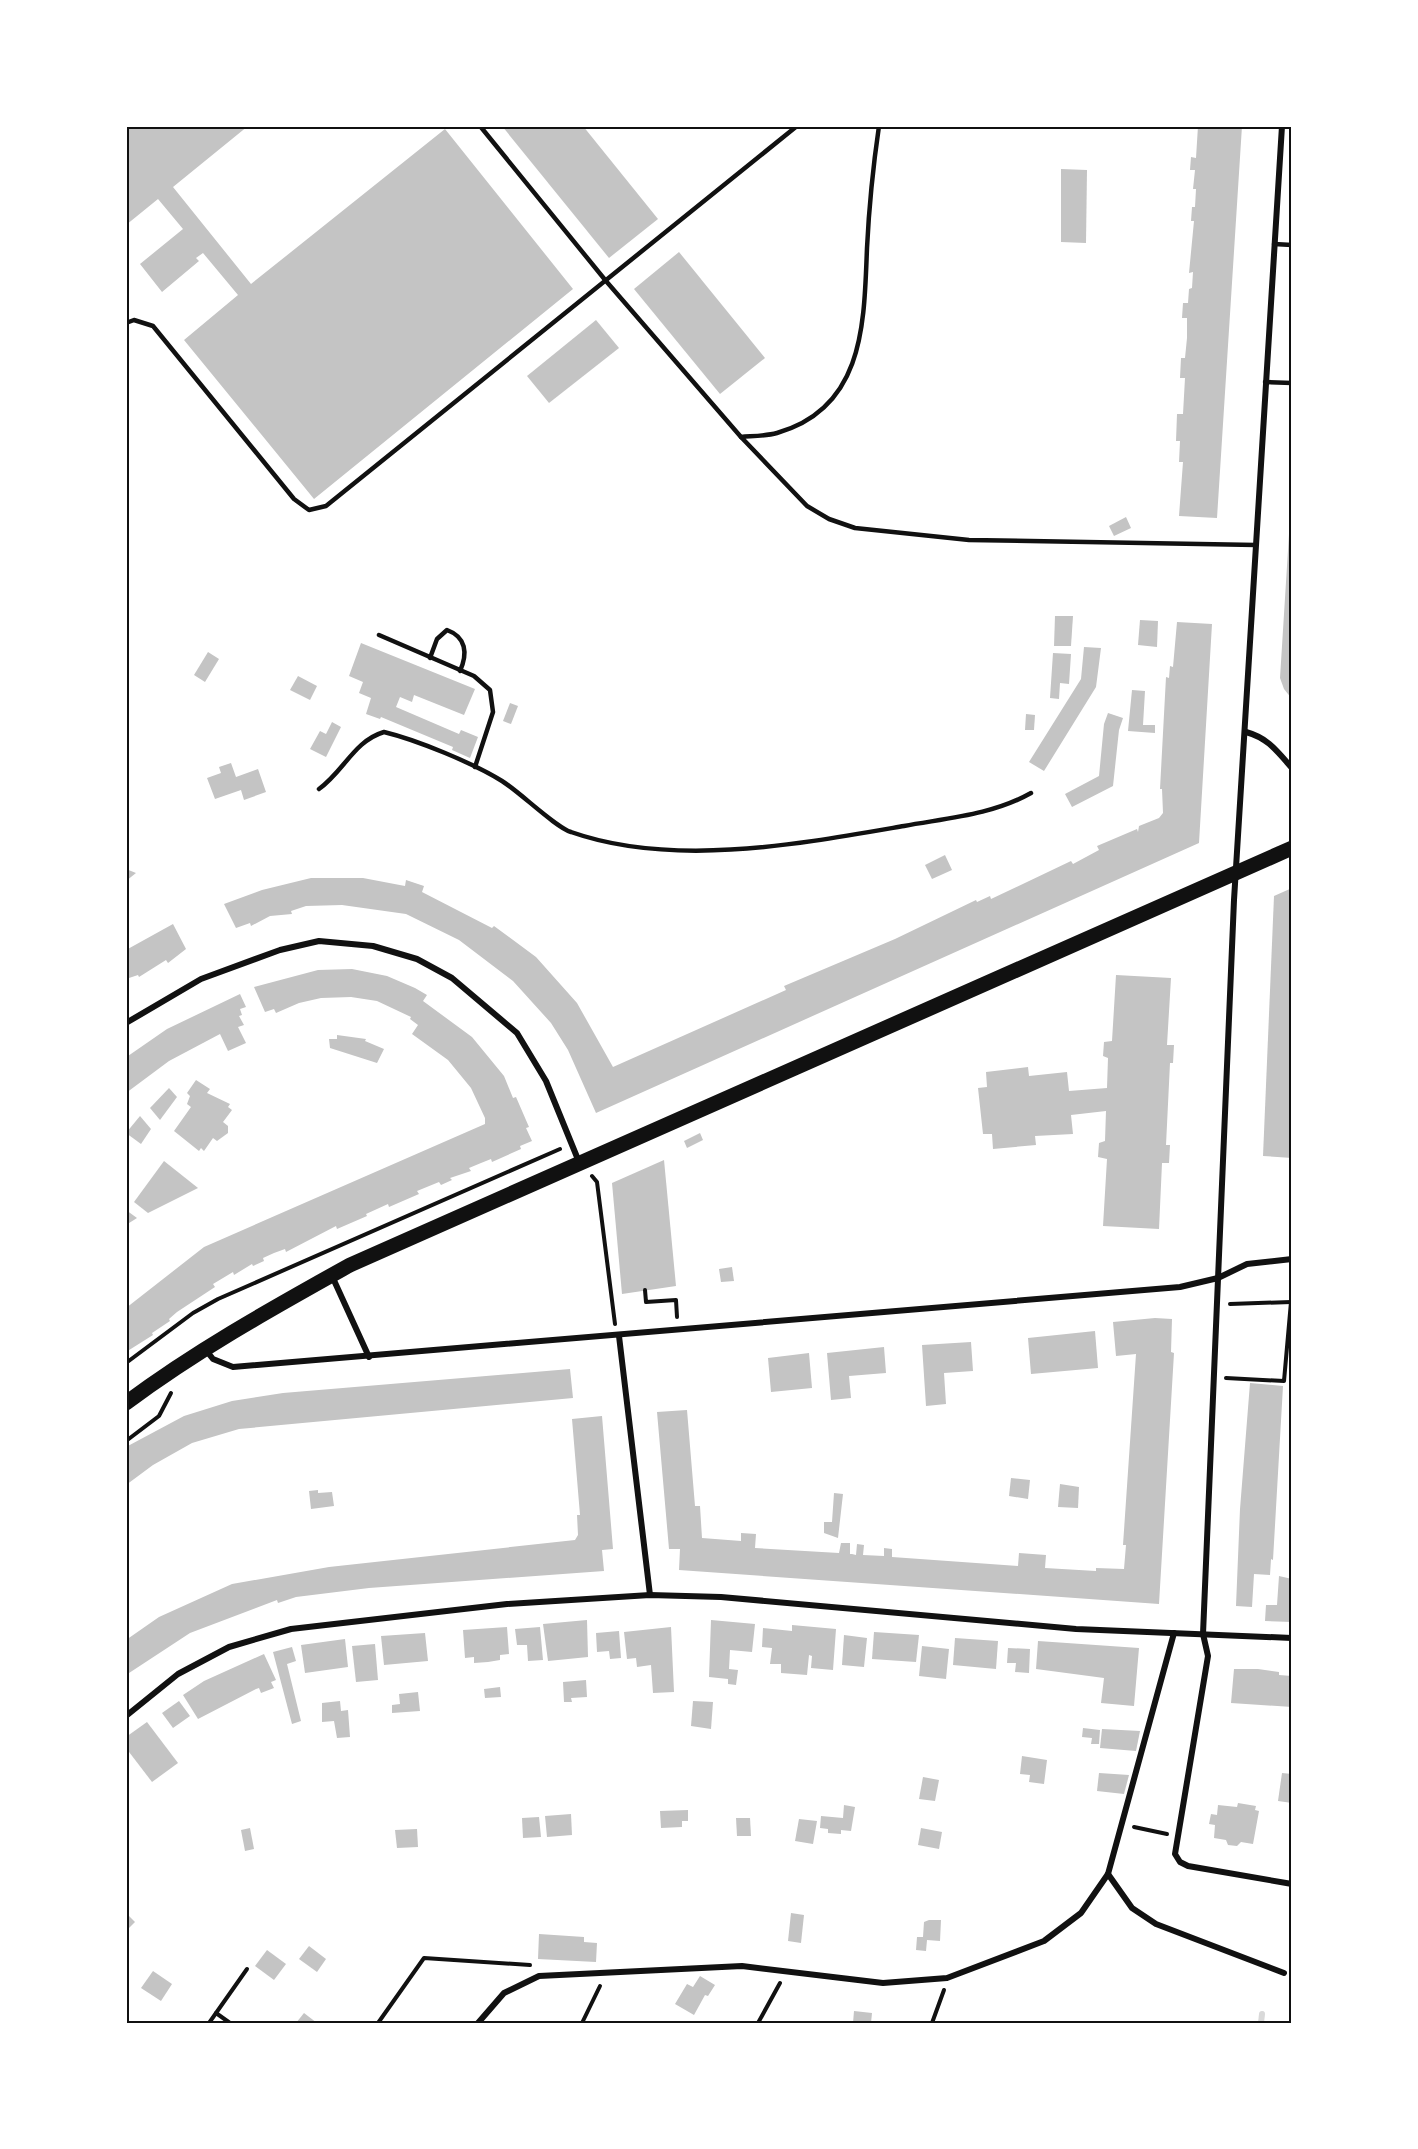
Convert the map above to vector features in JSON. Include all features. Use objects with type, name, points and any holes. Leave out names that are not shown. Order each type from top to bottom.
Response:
[{"type":"main road","points":[[126,1403],[268,1308],[332,1275],[579,1162],[1292,848]]},
{"type":"street","points":[[1282,126],[1236,872],[1203,1634],[1208,1656],[1176,1836],[1175,1854],[1180,1862],[1188,1866],[1292,1884]]},
{"type":"street","points":[[1246,732],[1269,741],[1292,768]]},
{"type":"street","points":[[126,1023],[201,979],[280,950],[319,941],[373,946],[417,959],[452,978],[517,1033],[546,1081],[579,1162]]},
{"type":"street","points":[[204,1349],[213,1359],[233,1367],[369,1357],[1156,1289],[1218,1278],[1247,1264],[1292,1259]]},
{"type":"street","points":[[332,1275],[369,1357]]},
{"type":"street","points":[[619,1336],[650,1595]]},
{"type":"street","points":[[126,1716],[178,1674],[229,1647],[291,1629],[507,1604],[650,1595],[721,1597],[1076,1629],[1292,1638]]},
{"type":"street","points":[[478,2023],[504,1993],[539,1976],[742,1966],[883,1983],[947,1978],[1044,1941],[1081,1913],[1108,1874],[1174,1633]]},
{"type":"street","points":[[1108,1874],[1132,1908],[1156,1924],[1284,1973]]},
{"type":"lane","points":[[480,126],[606,281],[741,437],[807,507],[829,519],[855,528],[969,540],[1256,545]]},
{"type":"lane","points":[[126,323],[134,320],[153,326],[294,500],[309,510],[326,506],[798,126]]},
{"type":"lane","points":[[741,437],[777,433],[803,422],[827,406],[844,383],[863,330],[872,179],[879,126]]},
{"type":"lane","points":[[1274,244],[1292,245]]},
{"type":"lane","points":[[1265,382],[1292,383]]},
{"type":"lane","points":[[430,658],[437,639],[447,630],[457,634],[464,643],[465,660],[460,670]]},
{"type":"lane","points":[[379,635],[474,676],[490,690],[493,711],[475,767]]},
{"type":"lane","points":[[319,789],[366,740],[384,732],[475,767],[501,780],[568,831],[610,844],[654,849],[706,850],[812,842],[982,812],[1012,803],[1031,793]]},
{"type":"path","points":[[579,1162],[597,1182],[612,1316],[619,1336]]},
{"type":"path","points":[[645,1290],[646,1302],[676,1300],[678,1330]]},
{"type":"path","points":[[1214,1378],[1284,1381],[1290,1350],[1292,1302],[1217,1304]]},
{"type":"path","points":[[126,1441],[159,1416],[172,1391]]},
{"type":"path","points":[[1121,1825],[1176,1836]]},
{"type":"path","points":[[378,2023],[424,1958],[538,1966],[555,1975]]},
{"type":"path","points":[[209,2023],[247,1969]]},
{"type":"path","points":[[582,2023],[605,1972]]},
{"type":"path","points":[[758,2023],[786,1972]]},
{"type":"path","points":[[932,2023],[947,1978]]},
{"type":"path","points":[[216,2013],[230,2023]]},
{"type":"building","points":[[126,126],[248,126],[173,187],[251,284],[445,129],[573,289],[314,499],[184,340],[238,295],[203,253],[196,258],[199,261],[162,292],[140,264],[183,229],[158,199],[126,225]]},
{"type":"building","points":[[502,126],[583,126],[658,219],[609,258]]},
{"type":"building","points":[[1198,126],[1242,126],[1217,518],[1179,516],[1183,462],[1179,462],[1180,441],[1176,441],[1177,414],[1183,414],[1185,378],[1180,378],[1181,358],[1185,358],[1187,318],[1182,318],[1183,303],[1188,303],[1189,289],[1192,288],[1193,272],[1189,273],[1194,221],[1191,221],[1196,189],[1193,189],[1195,170],[1190,170],[1191,157],[1196,158]]},
{"type":"building","points":[[1061,169],[1087,170],[1086,243],[1061,242]]},
{"type":"building","points":[[679,252],[765,358],[720,394],[634,289]]},
{"type":"building","points":[[596,320],[619,348],[549,403],[527,376]]},
{"type":"building","points":[[1126,517],[1131,528],[1114,536],[1109,526]]},
{"type":"building","points":[[1290,518],[1292,518],[1292,699],[1284,689],[1280,678]]},
{"type":"building","points":[[1055,616],[1073,616],[1071,646],[1054,646]]},
{"type":"building","points":[[1140,620],[1158,621],[1157,647],[1138,645]]},
{"type":"building","points":[[1177,622],[1212,624],[1199,843],[596,1113],[568,1050],[551,1023],[513,981],[459,940],[406,914],[342,905],[306,906],[291,911],[292,914],[270,916],[251,926],[250,923],[236,928],[224,904],[262,890],[311,878],[363,878],[405,886],[406,880],[424,886],[422,892],[492,928],[494,926],[536,957],[577,1003],[613,1067],[786,990],[784,986],[895,939],[976,900],[977,902],[990,896],[991,899],[1071,861],[1073,864],[1099,850],[1097,846],[1137,829],[1138,832],[1139,826],[1159,818],[1163,813],[1162,789],[1160,789],[1166,677],[1169,678],[1170,666],[1173,667]]},
{"type":"building","points":[[361,643],[475,689],[464,715],[414,695],[412,702],[400,697],[396,707],[459,734],[461,730],[478,737],[470,758],[452,750],[453,747],[381,717],[380,719],[366,714],[371,698],[359,693],[363,682],[349,676]]},
{"type":"building","points":[[1084,647],[1101,648],[1096,687],[1044,771],[1029,762],[1081,679]]},
{"type":"building","points":[[208,652],[219,659],[205,682],[194,675]]},
{"type":"building","points":[[1053,653],[1071,654],[1069,684],[1060,683],[1059,699],[1050,698]]},
{"type":"building","points":[[298,676],[317,686],[310,700],[290,690]]},
{"type":"building","points":[[1132,690],[1145,691],[1143,725],[1155,725],[1155,733],[1128,731]]},
{"type":"building","points":[[510,703],[518,706],[511,724],[503,721]]},
{"type":"building","points":[[1108,713],[1123,718],[1119,730],[1113,786],[1072,807],[1065,794],[1099,776],[1104,724]]},
{"type":"building","points":[[1026,714],[1035,715],[1034,730],[1025,730]]},
{"type":"building","points":[[332,722],[341,727],[326,757],[310,749],[320,731],[326,734]]},
{"type":"building","points":[[231,763],[236,777],[258,769],[266,792],[244,800],[241,790],[215,799],[207,778],[221,773],[219,767]]},
{"type":"building","points":[[945,855],[952,870],[932,879],[925,865]]},
{"type":"building","points":[[126,869],[136,873],[126,881]]},
{"type":"building","points":[[1292,888],[1292,1158],[1263,1156],[1274,896]]},
{"type":"building","points":[[173,924],[186,949],[168,963],[166,960],[139,977],[138,975],[126,979],[126,950]]},
{"type":"building","points":[[352,969],[387,976],[415,988],[427,995],[423,1001],[472,1037],[504,1076],[529,1127],[526,1128],[532,1141],[520,1146],[521,1149],[492,1162],[491,1159],[469,1168],[471,1171],[450,1178],[452,1180],[441,1185],[439,1182],[417,1191],[419,1194],[389,1207],[388,1204],[337,1229],[336,1226],[286,1252],[285,1249],[274,1253],[263,1258],[264,1261],[253,1266],[252,1264],[234,1275],[233,1272],[213,1284],[215,1287],[177,1312],[169,1319],[170,1321],[152,1333],[153,1335],[126,1352],[126,1308],[204,1247],[485,1124],[485,1118],[471,1088],[448,1060],[412,1034],[418,1025],[410,1019],[411,1017],[377,1001],[351,997],[321,998],[299,1003],[276,1013],[274,1009],[265,1012],[254,987],[318,970]]},
{"type":"building","points":[[1116,975],[1171,978],[1167,1045],[1174,1045],[1173,1063],[1170,1063],[1166,1145],[1170,1145],[1169,1163],[1162,1163],[1159,1229],[1103,1226],[1107,1159],[1098,1157],[1099,1143],[1105,1141],[1106,1111],[1071,1115],[1073,1134],[1035,1136],[1036,1145],[993,1149],[992,1134],[983,1134],[978,1088],[987,1087],[986,1072],[1028,1067],[1029,1076],[1067,1072],[1069,1091],[1107,1088],[1108,1058],[1103,1056],[1104,1042],[1112,1041]]},
{"type":"building","points":[[240,994],[246,1007],[240,1009],[242,1015],[239,1016],[244,1025],[238,1027],[246,1043],[228,1051],[220,1034],[169,1061],[126,1093],[128,1056],[167,1029]]},
{"type":"building","points":[[337,1035],[366,1039],[365,1041],[384,1049],[377,1063],[330,1048],[329,1039],[337,1039]]},
{"type":"building","points":[[196,1080],[210,1089],[207,1093],[230,1104],[228,1107],[232,1110],[223,1122],[228,1126],[228,1133],[217,1141],[213,1138],[204,1151],[201,1148],[199,1151],[174,1131],[191,1107],[187,1104],[190,1096],[187,1093]]},
{"type":"building","points":[[169,1088],[177,1097],[160,1120],[150,1108]]},
{"type":"building","points":[[140,1116],[151,1129],[141,1144],[126,1133]]},
{"type":"building","points":[[700,1133],[703,1140],[687,1148],[684,1141]]},
{"type":"building","points":[[664,1160],[676,1286],[622,1294],[612,1183]]},
{"type":"building","points":[[164,1161],[198,1188],[148,1213],[134,1202]]},
{"type":"building","points":[[126,1210],[137,1218],[126,1225]]},
{"type":"building","points":[[732,1267],[734,1281],[721,1282],[719,1269]]},
{"type":"building","points":[[1155,1318],[1172,1319],[1171,1352],[1174,1353],[1159,1604],[679,1570],[680,1549],[669,1549],[657,1412],[687,1410],[695,1506],[700,1506],[702,1538],[741,1541],[741,1533],[756,1534],[755,1548],[839,1553],[841,1543],[850,1543],[850,1554],[856,1555],[857,1544],[864,1545],[863,1555],[884,1556],[884,1548],[892,1549],[892,1557],[1018,1566],[1019,1553],[1046,1555],[1045,1568],[1096,1571],[1096,1568],[1124,1569],[1126,1545],[1123,1545],[1136,1354],[1116,1356],[1113,1322]]},
{"type":"building","points":[[1095,1331],[1098,1368],[1031,1374],[1028,1338]]},
{"type":"building","points":[[971,1342],[973,1371],[944,1373],[946,1404],[926,1406],[922,1345]]},
{"type":"building","points":[[884,1347],[886,1373],[849,1376],[851,1398],[831,1400],[827,1353]]},
{"type":"building","points":[[809,1353],[812,1388],[771,1392],[768,1358]]},
{"type":"building","points":[[570,1369],[573,1398],[239,1429],[192,1443],[153,1465],[126,1485],[126,1447],[184,1416],[232,1401],[283,1393]]},
{"type":"building","points":[[1250,1383],[1283,1386],[1273,1560],[1271,1559],[1270,1575],[1254,1574],[1252,1607],[1236,1606],[1240,1509]]},
{"type":"building","points":[[602,1416],[613,1549],[602,1550],[604,1571],[369,1588],[296,1597],[278,1603],[277,1600],[190,1633],[126,1675],[126,1640],[159,1617],[232,1584],[329,1567],[575,1540],[578,1535],[577,1515],[580,1515],[572,1419]]},
{"type":"building","points":[[1011,1478],[1030,1480],[1028,1499],[1009,1496]]},
{"type":"building","points":[[1060,1484],[1079,1487],[1078,1508],[1058,1507]]},
{"type":"building","points":[[318,1490],[318,1493],[332,1492],[334,1506],[311,1509],[309,1491]]},
{"type":"building","points":[[834,1493],[843,1494],[838,1538],[824,1533],[824,1522],[832,1522]]},
{"type":"building","points":[[1279,1576],[1292,1579],[1292,1622],[1265,1621],[1266,1605],[1277,1605]]},
{"type":"building","points":[[587,1620],[588,1657],[548,1661],[543,1624]]},
{"type":"building","points":[[711,1620],[755,1624],[752,1652],[730,1650],[729,1669],[738,1670],[736,1685],[728,1684],[728,1679],[709,1677]]},
{"type":"building","points":[[792,1625],[836,1629],[833,1670],[811,1668],[812,1656],[809,1655],[807,1675],[781,1673],[781,1664],[770,1664],[772,1648],[762,1647],[763,1628],[792,1631]]},
{"type":"building","points":[[507,1627],[509,1654],[500,1655],[500,1660],[488,1662],[474,1663],[474,1657],[465,1658],[463,1630]]},
{"type":"building","points":[[540,1627],[543,1660],[528,1661],[527,1645],[517,1645],[515,1629]]},
{"type":"building","points":[[671,1627],[674,1692],[653,1693],[651,1665],[637,1667],[636,1658],[627,1659],[624,1632]]},
{"type":"building","points":[[619,1631],[621,1658],[610,1659],[609,1651],[597,1652],[596,1633]]},
{"type":"building","points":[[874,1632],[919,1635],[916,1662],[872,1659]]},
{"type":"building","points":[[425,1633],[428,1661],[384,1665],[381,1636]]},
{"type":"building","points":[[844,1635],[867,1638],[864,1667],[842,1665]]},
{"type":"building","points":[[955,1638],[998,1641],[996,1669],[953,1665]]},
{"type":"building","points":[[345,1639],[348,1667],[305,1673],[301,1645]]},
{"type":"building","points":[[1038,1641],[1139,1648],[1134,1706],[1101,1703],[1104,1678],[1036,1669]]},
{"type":"building","points":[[375,1644],[378,1680],[356,1682],[352,1646]]},
{"type":"building","points":[[922,1646],[949,1649],[946,1679],[919,1676]]},
{"type":"building","points":[[292,1647],[296,1661],[287,1664],[301,1721],[292,1724],[273,1652]]},
{"type":"building","points":[[1008,1648],[1030,1649],[1029,1673],[1015,1672],[1016,1663],[1007,1663]]},
{"type":"building","points":[[264,1654],[276,1680],[271,1682],[274,1688],[261,1693],[259,1688],[256,1689],[198,1719],[183,1695],[204,1681]]},
{"type":"building","points":[[1234,1669],[1258,1669],[1292,1676],[1292,1707],[1231,1703]]},
{"type":"building","points":[[586,1680],[587,1697],[571,1698],[572,1702],[564,1702],[563,1682]]},
{"type":"building","points":[[500,1687],[501,1697],[485,1698],[484,1689]]},
{"type":"building","points":[[418,1692],[420,1711],[392,1713],[392,1705],[400,1704],[399,1694]]},
{"type":"building","points":[[179,1701],[190,1716],[173,1728],[162,1713]]},
{"type":"building","points":[[340,1701],[341,1711],[348,1710],[350,1737],[337,1738],[334,1721],[322,1722],[322,1703]]},
{"type":"building","points":[[693,1701],[713,1702],[711,1729],[691,1726]]},
{"type":"building","points":[[147,1722],[178,1763],[152,1782],[126,1748],[126,1737]]},
{"type":"building","points":[[1083,1728],[1100,1730],[1099,1744],[1091,1744],[1092,1738],[1082,1737]]},
{"type":"building","points":[[1102,1729],[1140,1731],[1136,1751],[1100,1748]]},
{"type":"building","points":[[1022,1756],[1047,1760],[1044,1784],[1029,1782],[1030,1775],[1020,1774]]},
{"type":"building","points":[[1099,1773],[1129,1775],[1124,1794],[1097,1791]]},
{"type":"building","points":[[1282,1773],[1292,1774],[1292,1803],[1278,1801]]},
{"type":"building","points":[[923,1777],[939,1780],[935,1801],[919,1799]]},
{"type":"building","points":[[1238,1803],[1256,1806],[1255,1810],[1259,1811],[1253,1844],[1241,1842],[1237,1846],[1228,1845],[1226,1840],[1214,1838],[1215,1825],[1209,1824],[1211,1814],[1217,1815],[1218,1805],[1237,1807]]},
{"type":"building","points":[[844,1805],[855,1807],[851,1831],[841,1830],[841,1834],[828,1833],[828,1829],[820,1828],[821,1816],[843,1818]]},
{"type":"building","points":[[688,1810],[688,1821],[682,1821],[682,1827],[661,1828],[660,1811]]},
{"type":"building","points":[[571,1814],[572,1835],[547,1837],[545,1816]]},
{"type":"building","points":[[539,1817],[541,1837],[523,1838],[522,1818]]},
{"type":"building","points":[[736,1818],[750,1818],[751,1836],[737,1836]]},
{"type":"building","points":[[799,1819],[817,1821],[813,1844],[795,1841]]},
{"type":"building","points":[[250,1828],[254,1849],[245,1851],[241,1830]]},
{"type":"building","points":[[921,1828],[942,1832],[939,1849],[918,1845]]},
{"type":"building","points":[[417,1829],[418,1847],[397,1848],[395,1830]]},
{"type":"building","points":[[126,1913],[135,1922],[126,1931]]},
{"type":"building","points":[[791,1913],[804,1915],[801,1943],[788,1941]]},
{"type":"building","points":[[941,1920],[940,1941],[927,1940],[926,1951],[916,1950],[917,1937],[923,1937],[924,1922]]},
{"type":"building","points":[[539,1934],[584,1937],[584,1942],[597,1943],[596,1962],[538,1959]]},
{"type":"building","points":[[309,1946],[326,1959],[317,1972],[299,1959]]},
{"type":"building","points":[[267,1950],[286,1964],[274,1980],[255,1966]]},
{"type":"building","points":[[153,1971],[172,1984],[161,2001],[141,1988]]},
{"type":"building","points":[[700,1976],[715,1985],[708,1996],[705,1995],[694,2015],[675,2004],[687,1984],[693,1987]]},
{"type":"building","points":[[854,2011],[872,2013],[871,2023],[853,2023]]},
{"type":"building","points":[[304,2013],[317,2023],[296,2023]]},
{"type":"waterway","points":[[1261,2023],[1262,2014]]}]
